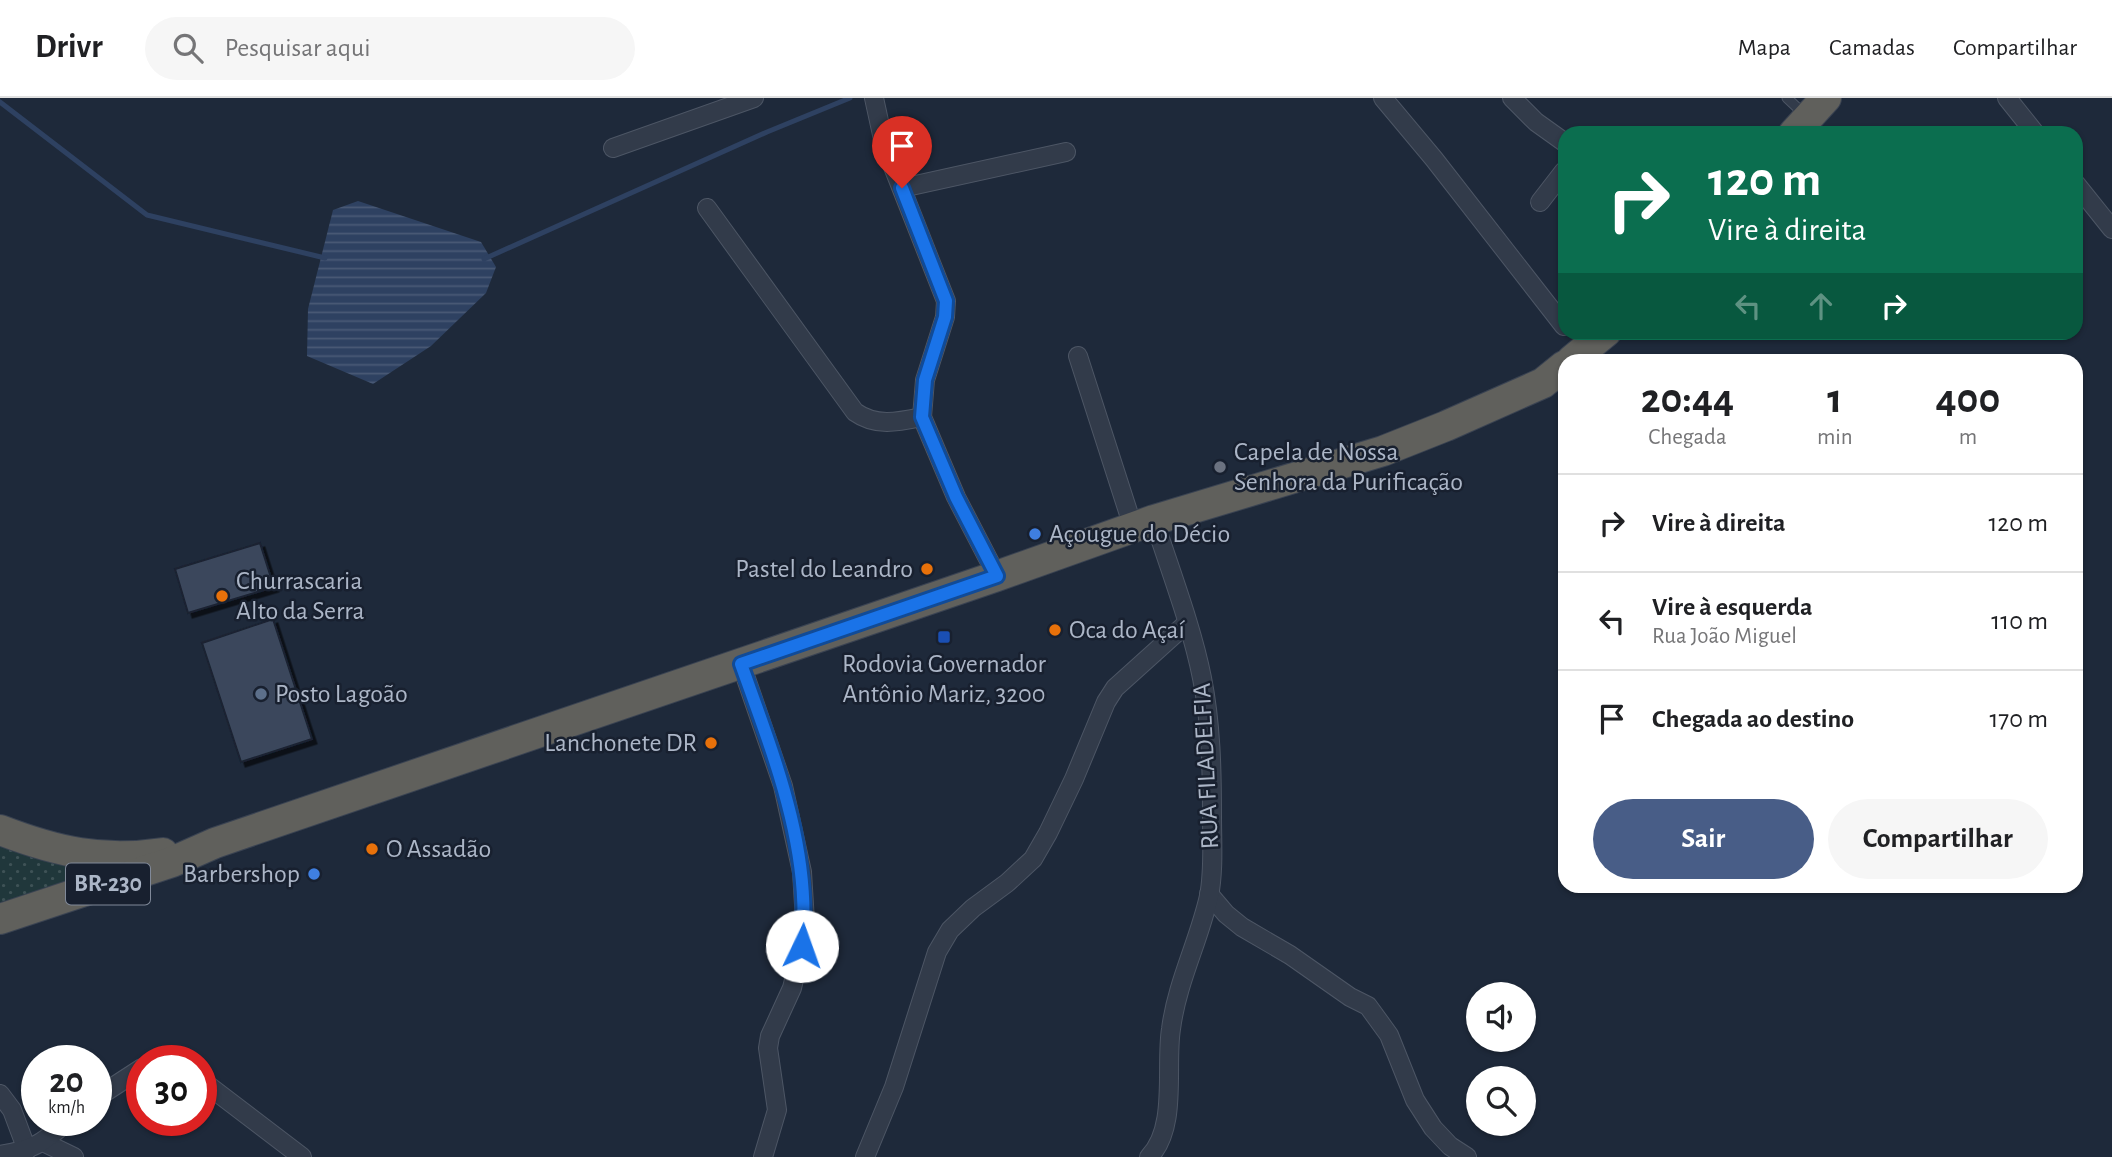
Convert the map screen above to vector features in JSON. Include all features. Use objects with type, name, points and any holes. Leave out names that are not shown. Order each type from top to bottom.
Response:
[{"type":"highway","name":"BR-230","points":[[0,919],[172,862],[215,843],[1144,524],[1383,451],[1543,383],[1558,368]]},
{"type":"highway","name":"BR-230","points":[[0,830],[55,849],[88,856],[131,857],[215,843]]},
{"type":"street","points":[[612,148],[754,98]]},
{"type":"street","points":[[874,98],[884,144],[946,301],[945,317],[925,380],[922,417],[956,497],[997,576]]},
{"type":"street","points":[[1383,98],[1434,159],[1558,319]]},
{"type":"street","points":[[1512,98],[1536,122],[1558,138]]},
{"type":"street","points":[[2007,98],[2029,126]]},
{"type":"street","points":[[902,188],[1066,152]]},
{"type":"street","points":[[1540,202],[1558,179]]},
{"type":"street","points":[[2083,193],[2112,229]]},
{"type":"street","points":[[707,208],[856,412],[876,423],[922,417]]},
{"type":"street","name":"RUA FILADELFIA","points":[[1078,356],[1186,624],[1202,675],[1207,707],[1212,813],[1209,894],[1172,1016],[1168,1045],[1168,1107],[1165,1126],[1149,1157]]},
{"type":"street","points":[[865,1157],[894,1087],[937,952],[950,930],[1033,859],[1074,779],[1106,702],[1115,688],[1186,624]]},
{"type":"street","points":[[741,664],[783,786],[802,872],[805,921],[792,988],[770,1036],[768,1048],[777,1110],[763,1157]]},
{"type":"street","points":[[1209,894],[1226,914],[1242,927],[1368,1006],[1389,1035],[1415,1100],[1433,1128],[1450,1146],[1466,1157]]},
{"type":"street","points":[[217,1092],[302,1157]]},
{"type":"street","points":[[0,1094],[35,1146],[74,1157]]},
{"type":"street","points":[[0,1155],[35,1146],[48,1136]]},
{"type":"green space","points":[[0,846],[45,859],[123,869],[0,910]]},
{"type":"water","points":[[358,201],[481,242],[496,267],[486,293],[431,346],[373,384],[307,356],[308,309],[333,210]]},
{"type":"building","points":[[260,543],[274,587],[188,613],[175,569]]},
{"type":"building","points":[[273,619],[312,739],[241,762],[202,643]]},
{"type":"waterway","points":[[484,259],[767,132],[850,98]]},
{"type":"waterway","points":[[0,102],[147,215],[325,258]]},
{"type":"place","name":"Capela de Nossa Senhora da Purificação","points":[[1220,467]]},
{"type":"place","name":"Açougue do Décio","points":[[1035,534]]},
{"type":"place","name":"Pastel do Leandro","points":[[927,569]]},
{"type":"place","name":"Churrascaria Alto da Serra","points":[[222,596]]},
{"type":"place","name":"Oca do Açaí","points":[[1055,630]]},
{"type":"place","name":"Rodovia Governador Antônio Mariz, 3200","points":[[944,637]]},
{"type":"place","name":"Posto Lagoão","points":[[261,694]]},
{"type":"place","name":"Lanchonete DR","points":[[711,743]]},
{"type":"place","name":"O Assadão","points":[[372,849]]},
{"type":"place","name":"Barbershop","points":[[314,874]]},
{"type":"route","points":[[802,946],[805,921],[802,872],[795,836],[783,786],[741,664],[997,576],[956,497],[922,417],[925,380],[945,317],[946,301],[902,188]]}]
